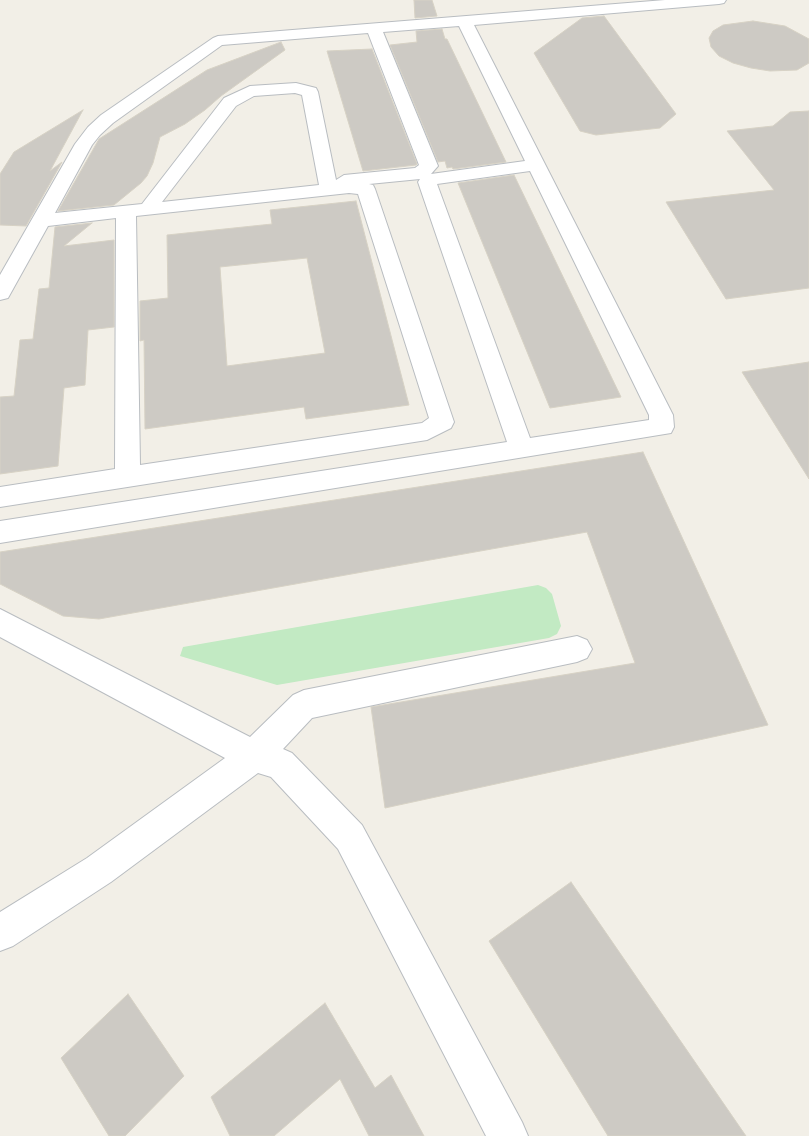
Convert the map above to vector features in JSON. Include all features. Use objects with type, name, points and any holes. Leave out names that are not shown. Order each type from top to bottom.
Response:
[{"type":"street","points":[[0,293],[84,144],[94,131],[107,119],[218,41],[719,0]]},
{"type":"street","points":[[0,532],[662,427],[661,415],[464,20]]},
{"type":"street","points":[[42,218],[151,203],[420,173],[429,166],[374,28]]},
{"type":"street","points":[[151,203],[230,102],[250,92],[296,88],[310,92],[328,183]]},
{"type":"street","points":[[521,448],[427,182],[436,178],[536,165]]},
{"type":"street","points":[[0,497],[427,431],[442,422],[366,190],[350,187],[126,212],[42,218]]},
{"type":"street","points":[[126,212],[128,477]]},
{"type":"street","points":[[0,622],[254,756],[281,764],[350,837],[508,1136]]},
{"type":"street","points":[[0,933],[99,870],[254,756],[304,705],[577,649]]},
{"type":"green space","points":[[538,585],[546,588],[552,594],[561,626],[557,634],[549,638],[277,685],[180,656],[183,647]]},
{"type":"building","points":[[414,0],[432,0],[437,16],[415,18]]},
{"type":"building","points":[[604,16],[676,114],[660,128],[596,135],[580,131],[534,53],[582,18]]},
{"type":"building","points":[[753,21],[785,26],[809,39],[809,63],[797,70],[770,71],[751,68],[733,63],[719,56],[711,47],[709,38],[713,31],[723,25]]},
{"type":"building","points":[[442,29],[445,39],[447,39],[506,162],[453,169],[452,167],[447,168],[445,161],[438,162],[390,45],[417,42],[416,31]]},
{"type":"building","points":[[281,42],[285,50],[185,124],[160,137],[153,163],[147,176],[114,205],[58,211],[99,139],[207,70]]},
{"type":"building","points":[[372,49],[416,165],[363,171],[327,51]]},
{"type":"building","points":[[83,110],[50,171],[62,162],[26,226],[0,225],[0,174],[14,152]]},
{"type":"building","points":[[809,111],[809,288],[726,299],[666,202],[774,190],[727,131],[773,126],[790,112]]},
{"type":"building","points":[[514,175],[621,397],[550,408],[458,183]]},
{"type":"building","points":[[356,201],[409,405],[306,419],[304,407],[145,429],[144,340],[140,341],[140,301],[168,298],[167,235],[272,224],[270,210]],"holes":[[[307,258],[325,353],[227,366],[220,267]]]},
{"type":"building","points":[[92,223],[64,246],[114,240],[114,327],[88,330],[85,385],[64,388],[58,466],[0,474],[0,397],[14,396],[20,340],[33,339],[39,289],[49,288],[55,227]]},
{"type":"building","points":[[809,362],[809,479],[742,372]]},
{"type":"building","points":[[643,452],[768,725],[385,808],[371,707],[635,663],[587,532],[99,619],[63,616],[0,584],[0,552]]},
{"type":"building","points":[[571,882],[746,1136],[608,1136],[489,941]]},
{"type":"building","points":[[128,994],[184,1076],[125,1136],[109,1136],[61,1058]]},
{"type":"building","points":[[325,1003],[375,1088],[391,1075],[424,1136],[369,1136],[340,1079],[274,1136],[230,1136],[211,1097]]}]
